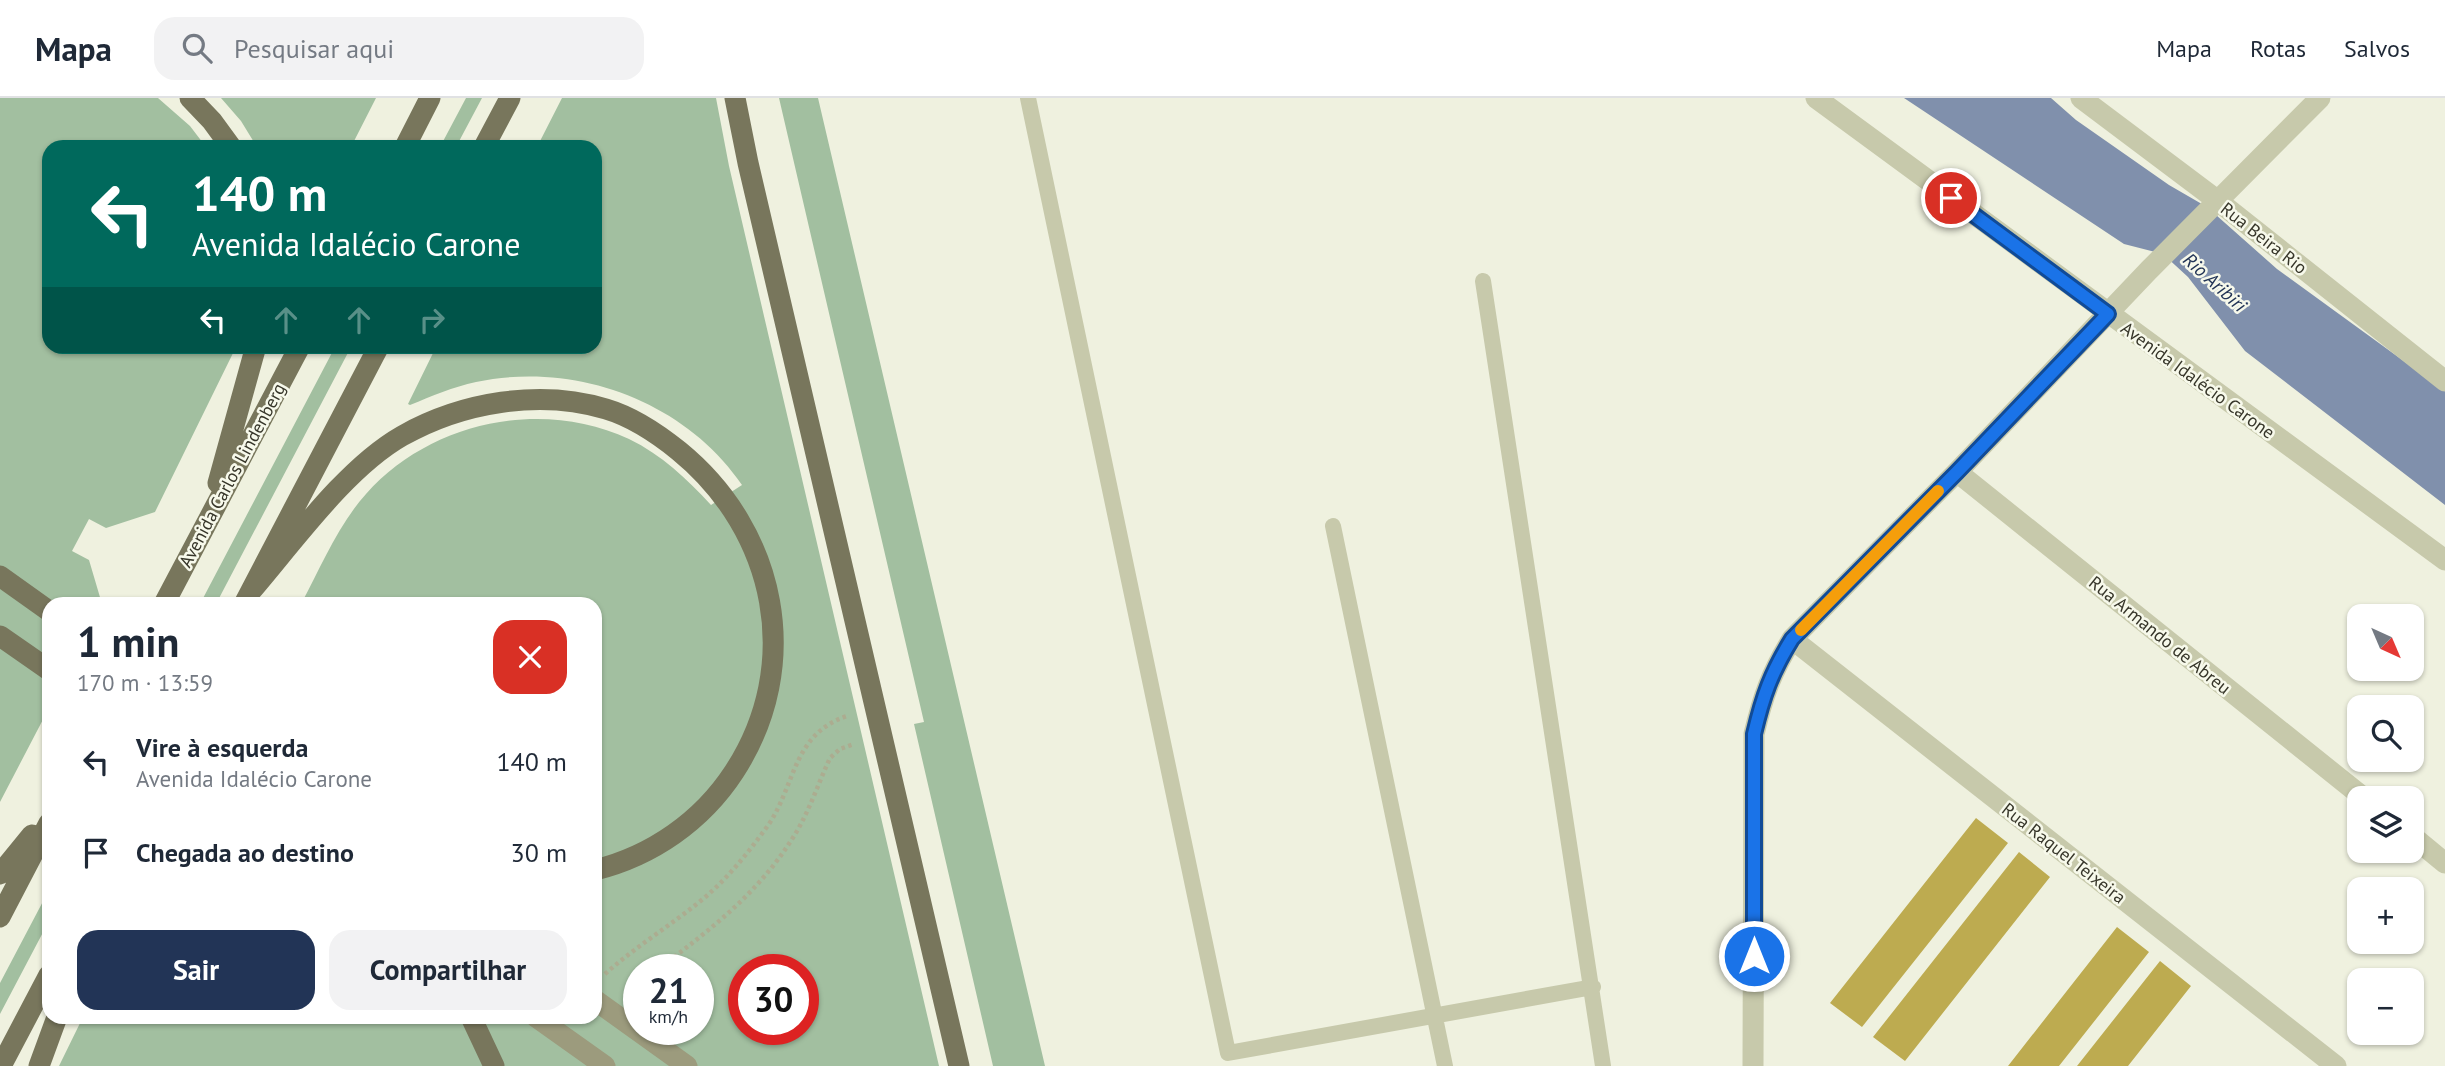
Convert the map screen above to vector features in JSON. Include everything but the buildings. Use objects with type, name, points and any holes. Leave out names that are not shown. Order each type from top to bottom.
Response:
[{"type":"main road","points":[[190,98],[226,140]]},
{"type":"main road","points":[[409,140],[430,98]]},
{"type":"main road","points":[[488,140],[510,98]]},
{"type":"main road","points":[[735,98],[959,1066]]},
{"type":"main road","points":[[207,522],[254,354]]},
{"type":"main road","name":"Avenida Carlos Lindenberg","points":[[168,597],[296,354]]},
{"type":"main road","points":[[248,597],[375,354]]},
{"type":"main road","points":[[248,597],[325,505],[373,457],[400,437],[462,410],[495,403],[532,400],[569,402],[606,409],[639,423],[669,443],[697,465],[724,497],[752,544],[763,570],[769,598],[774,654],[770,683],[754,737],[725,786],[706,807],[662,843],[636,856],[602,868]]},
{"type":"main road","points":[[0,576],[42,606]]},
{"type":"main road","points":[[0,636],[42,665]]},
{"type":"main road","points":[[0,874],[42,823]]},
{"type":"main road","points":[[0,916],[42,836]]},
{"type":"main road","points":[[1,1066],[42,988]]},
{"type":"main road","points":[[602,996],[687,1066]]},
{"type":"main road","points":[[39,1066],[54,1024]]},
{"type":"main road","points":[[474,1024],[494,1066]]},
{"type":"main road","points":[[546,1024],[605,1066]]},
{"type":"street","name":"Avenida Idalécio Carone","points":[[1816,98],[2445,560]]},
{"type":"street","name":"Rua Beira Rio","points":[[2081,98],[2214,205],[2445,381]]},
{"type":"street","points":[[1753,1066],[1754,734],[1773,670],[1792,639],[1957,472],[2149,270],[2320,98]]},
{"type":"street","name":"Rua Armando de Abreu","points":[[1957,472],[2349,786]]},
{"type":"street","name":"Rua Raquel Teixeira","points":[[1792,639],[2336,1066]]},
{"type":"street","points":[[2424,846],[2445,863]]},
{"type":"lane","points":[[1028,98],[1228,1054],[1592,987]]},
{"type":"lane","points":[[1483,281],[1603,1066]]},
{"type":"lane","points":[[1333,526],[1445,1066]]},
{"type":"path","points":[[602,982],[613,966],[700,902],[727,878],[771,820],[800,755],[816,732],[836,720],[876,708]]},
{"type":"path","points":[[678,954],[718,924],[747,897],[773,867],[795,835],[835,753],[846,746],[882,735]]},
{"type":"green space","points":[[0,98],[158,98],[190,126],[201,140],[42,140],[42,354],[233,354],[155,512],[106,528],[89,519],[72,551],[89,560],[100,597],[42,597],[42,721],[0,802]]},
{"type":"green space","points":[[221,98],[376,98],[355,140],[253,140],[241,121]]},
{"type":"green space","points":[[466,98],[482,98],[460,140],[444,140]]},
{"type":"green space","points":[[562,98],[716,98],[729,166],[939,1066],[59,1066],[80,1024],[602,1024],[602,597],[305,597],[338,533],[356,506],[392,469],[422,449],[454,434],[489,424],[524,419],[560,420],[595,427],[629,439],[663,460],[711,505],[742,485],[718,456],[690,431],[659,410],[625,394],[589,383],[551,377],[514,377],[467,384],[408,404],[433,354],[602,354],[602,140],[541,140]]},
{"type":"green space","points":[[779,98],[818,98],[1045,1066],[993,1066],[914,724],[924,722]]},
{"type":"green space","points":[[331,354],[347,354],[220,597],[204,597]]},
{"type":"green space","points":[[42,903],[42,934],[0,1014],[0,983]]},
{"type":"water","name":"Rio Aribiri","points":[[1904,98],[2051,98],[2076,120],[2169,185],[2207,207],[2277,269],[2445,391],[2445,505],[2245,351],[2188,277],[2163,254],[2124,244]]},
{"type":"slow traffic","points":[[1801,630],[1938,491]]},
{"type":"route","points":[[1754,956],[1754,734],[1773,670],[1792,639],[2108,314],[1951,198]]}]
